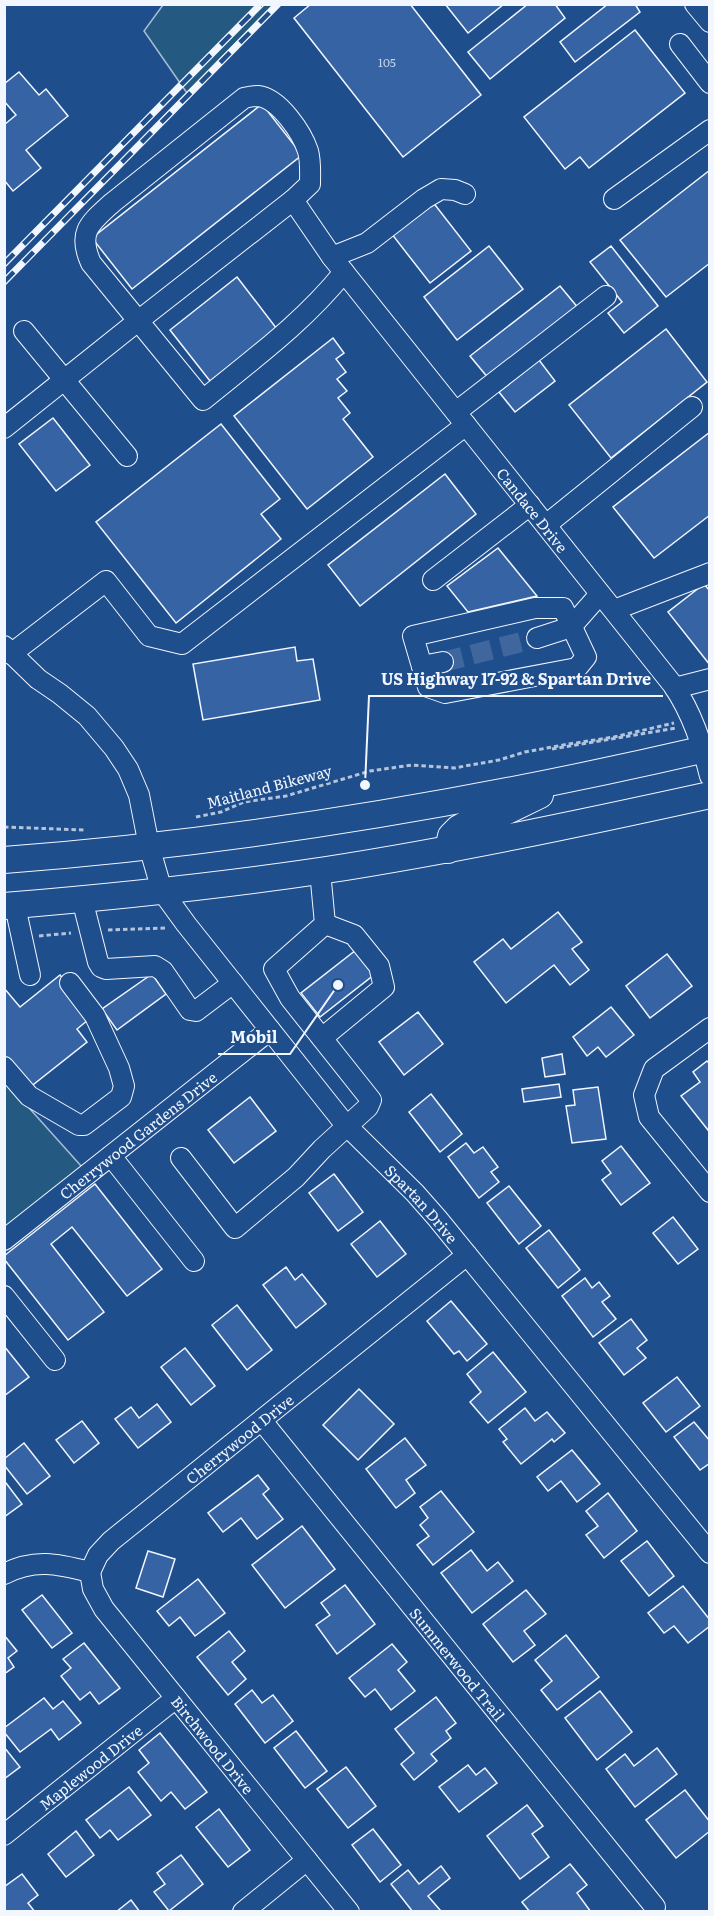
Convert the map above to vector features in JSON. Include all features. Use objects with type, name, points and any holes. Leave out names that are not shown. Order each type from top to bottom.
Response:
[{"type":"main road","points":[[4,861],[312,826],[570,780],[706,749]]},
{"type":"main road","points":[[448,850],[451,836],[459,828],[468,823],[499,815],[570,780]]},
{"type":"main road","points":[[10,906],[162,891],[320,871],[448,850],[710,795]]},
{"type":"street","points":[[695,4],[710,22]]},
{"type":"street","points":[[680,44],[710,83]]},
{"type":"street","points":[[4,429],[138,321],[293,200],[310,184],[311,167],[307,149],[292,123],[278,105],[259,96],[244,98],[112,202],[95,219],[86,234],[84,247],[91,263],[138,321],[203,400],[302,319],[324,297],[338,264],[424,199],[441,189],[455,190],[465,194]]},
{"type":"street","points":[[614,199],[710,130]]},
{"type":"street","name":"Candace Drive","points":[[293,200],[338,264],[675,688],[706,749],[710,776]]},
{"type":"street","points":[[8,650],[106,581],[149,636],[182,644],[461,418],[606,296]]},
{"type":"street","points":[[24,331],[127,456]]},
{"type":"street","points":[[546,525],[692,407]]},
{"type":"street","points":[[433,580],[530,505]]},
{"type":"street","points":[[614,610],[710,573]]},
{"type":"street","points":[[537,638],[571,627],[600,594]]},
{"type":"street","points":[[535,608],[563,608],[586,657],[577,668],[445,693],[428,687],[422,666],[412,636],[535,608]]},
{"type":"street","name":"Spartan Drive","points":[[8,650],[38,679],[87,716],[114,748],[128,769],[139,795],[149,846],[162,891],[233,983],[348,1126],[415,1193],[467,1255],[710,1553]]},
{"type":"street","points":[[422,666],[443,662]]},
{"type":"street","points":[[675,688],[710,679]]},
{"type":"street","points":[[320,871],[325,924]]},
{"type":"street","points":[[82,899],[101,967],[106,969],[155,966],[163,971],[190,1010],[196,1011],[233,983]]},
{"type":"street","points":[[10,906],[30,975]]},
{"type":"street","points":[[181,1158],[235,1228],[296,1177],[322,1149],[368,1107],[371,1100],[290,998],[274,969],[325,924]]},
{"type":"street","points":[[322,1038],[384,987],[379,966],[354,935],[325,924]]},
{"type":"street","points":[[4,1067],[29,1096],[79,1125],[84,1125],[121,1097],[124,1086],[119,1068],[95,1016],[70,983]]},
{"type":"street","points":[[710,1028],[654,1069],[644,1095],[649,1118],[710,1192]]},
{"type":"street","name":"Cherrywood Gardens Drive","points":[[4,1240],[270,1030]]},
{"type":"street","points":[[111,1156],[194,1261]]},
{"type":"street","name":"Cherrywood Drive","points":[[90,1572],[98,1555],[111,1541],[467,1255]]},
{"type":"street","points":[[4,1296],[55,1360]]},
{"type":"street","name":"Summerwood Trail","points":[[262,1421],[655,1907]]},
{"type":"street","points":[[4,1575],[35,1564],[55,1563],[90,1572]]},
{"type":"street","name":"Birchwood Drive","points":[[90,1572],[93,1589],[104,1609],[350,1911]]},
{"type":"street","name":"Maplewood Drive","points":[[4,1835],[176,1698]]},
{"type":"street","points":[[243,1911],[307,1860]]},
{"type":"path","points":[[525,752],[615,737],[664,725]]},
{"type":"path","points":[[525,752],[605,742],[658,732]]},
{"type":"path","name":"Maitland Bikeway","points":[[196,817],[221,812],[244,802],[286,796],[370,771],[412,765],[454,768],[499,760],[525,752]]},
{"type":"path","points":[[4,827],[94,829]]},
{"type":"shaded area","points":[[163,5],[273,5],[187,93],[144,31]]},
{"type":"shaded area","points":[[4,1080],[82,1167],[4,1229]]},
{"type":"building","points":[[311,4],[410,4],[481,95],[403,157],[294,18]]},
{"type":"building","points":[[445,4],[504,4],[468,33]]},
{"type":"building","points":[[528,4],[555,4],[565,18],[490,79],[468,52]]},
{"type":"building","points":[[608,4],[635,4],[640,12],[575,62],[560,42]]},
{"type":"building","points":[[635,30],[685,93],[589,168],[580,157],[565,169],[524,117]]},
{"type":"building","points":[[19,72],[39,95],[46,89],[68,116],[26,150],[41,168],[13,191],[4,180],[4,125],[16,115],[4,101],[4,84]]},
{"type":"building","points":[[262,104],[302,155],[132,289],[92,238]]},
{"type":"building","points":[[710,170],[710,263],[666,297],[620,240]]},
{"type":"building","points":[[432,201],[471,251],[430,283],[391,233]]},
{"type":"building","points":[[489,246],[523,289],[457,340],[424,297]]},
{"type":"building","points":[[611,246],[658,306],[624,333],[608,313],[622,302],[590,262]]},
{"type":"building","points":[[237,277],[277,329],[210,381],[170,330]]},
{"type":"building","points":[[560,286],[579,309],[489,379],[470,356]]},
{"type":"building","points":[[666,329],[707,382],[611,458],[569,405]]},
{"type":"building","points":[[333,338],[344,353],[336,359],[346,372],[337,379],[347,391],[338,398],[350,413],[343,419],[373,457],[307,509],[234,416]]},
{"type":"building","points":[[539,360],[555,381],[515,412],[499,392]]},
{"type":"building","points":[[53,418],[90,465],[56,491],[19,444]]},
{"type":"building","points":[[221,424],[280,499],[261,514],[281,539],[176,623],[96,522]]},
{"type":"building","points":[[710,432],[710,515],[654,558],[613,507]]},
{"type":"building","points":[[445,474],[476,514],[360,606],[328,565]]},
{"type":"building","points":[[498,548],[537,596],[468,612],[447,586]]},
{"type":"building","points":[[704,584],[710,591],[710,665],[668,612]]},
{"type":"building","points":[[295,647],[297,661],[313,659],[320,700],[203,720],[193,664]]},
{"type":"building","points":[[558,912],[582,942],[572,949],[589,970],[570,985],[554,965],[506,1003],[474,962],[503,939],[511,949]]},
{"type":"building","points":[[356,950],[375,974],[320,1017],[301,993]]},
{"type":"building","points":[[667,954],[692,986],[650,1018],[626,986]]},
{"type":"building","points":[[152,974],[166,994],[117,1030],[102,1009]]},
{"type":"building","points":[[60,975],[93,1016],[77,1029],[87,1042],[29,1088],[4,1057],[4,988],[20,1007]]},
{"type":"building","points":[[611,1007],[634,1035],[606,1057],[598,1047],[587,1056],[573,1037]]},
{"type":"building","points":[[418,1012],[443,1044],[404,1075],[379,1042]]},
{"type":"building","points":[[562,1054],[565,1074],[545,1077],[542,1058]]},
{"type":"building","points":[[707,1061],[710,1064],[710,1128],[708,1130],[681,1096],[700,1082],[693,1072]]},
{"type":"building","points":[[559,1084],[561,1097],[524,1102],[522,1089]]},
{"type":"building","points":[[598,1087],[606,1139],[572,1143],[566,1106],[575,1105],[573,1090]]},
{"type":"building","points":[[431,1094],[462,1134],[440,1152],[409,1112]]},
{"type":"building","points":[[250,1097],[276,1131],[234,1163],[208,1130]]},
{"type":"building","points":[[466,1143],[474,1153],[483,1147],[498,1167],[491,1172],[499,1182],[479,1198],[448,1157]]},
{"type":"building","points":[[621,1146],[650,1183],[621,1205],[602,1180],[611,1173],[602,1161]]},
{"type":"building","points":[[334,1174],[363,1212],[338,1231],[309,1193]]},
{"type":"building","points":[[95,1184],[162,1269],[127,1296],[72,1227],[51,1244],[104,1312],[68,1340],[4,1259],[4,1256]]},
{"type":"building","points":[[509,1186],[541,1226],[519,1244],[487,1203]]},
{"type":"building","points":[[673,1217],[698,1249],[678,1264],[653,1233]]},
{"type":"building","points":[[380,1221],[406,1254],[377,1277],[351,1244]]},
{"type":"building","points":[[549,1230],[580,1270],[558,1288],[526,1248]]},
{"type":"building","points":[[286,1267],[295,1280],[302,1274],[326,1304],[296,1328],[263,1285]]},
{"type":"building","points":[[585,1278],[592,1288],[599,1282],[610,1296],[602,1302],[616,1319],[593,1337],[562,1296]]},
{"type":"building","points":[[451,1301],[487,1344],[467,1361],[459,1351],[454,1354],[427,1321]]},
{"type":"building","points":[[237,1305],[272,1350],[247,1370],[212,1325]]},
{"type":"building","points":[[631,1319],[647,1340],[637,1348],[646,1358],[624,1375],[599,1343]]},
{"type":"building","points":[[4,1346],[29,1377],[4,1396]]},
{"type":"building","points":[[185,1348],[215,1386],[191,1405],[161,1367]]},
{"type":"building","points":[[493,1352],[526,1392],[488,1423],[470,1402],[481,1392],[467,1374]]},
{"type":"building","points":[[677,1377],[700,1406],[666,1432],[643,1403]]},
{"type":"building","points":[[359,1389],[394,1424],[358,1460],[323,1425]]},
{"type":"building","points":[[157,1404],[171,1422],[138,1448],[115,1419],[131,1407],[139,1418]]},
{"type":"building","points":[[525,1408],[535,1421],[547,1412],[565,1433],[554,1442],[552,1439],[521,1464],[503,1442],[507,1439],[499,1429]]},
{"type":"building","points":[[82,1421],[99,1443],[74,1463],[56,1440]]},
{"type":"building","points":[[694,1422],[710,1441],[710,1463],[700,1470],[674,1437]]},
{"type":"building","points":[[405,1438],[426,1465],[406,1480],[415,1493],[396,1508],[366,1469]]},
{"type":"building","points":[[24,1443],[50,1476],[27,1494],[4,1465],[4,1459]]},
{"type":"building","points":[[572,1450],[600,1484],[577,1502],[561,1481],[548,1491],[537,1477]]},
{"type":"building","points":[[258,1475],[269,1489],[263,1494],[283,1519],[257,1539],[241,1518],[223,1532],[208,1513]]},
{"type":"building","points":[[6,1483],[22,1504],[4,1517],[4,1484]]},
{"type":"building","points":[[441,1491],[474,1532],[433,1565],[417,1545],[429,1536],[420,1525],[428,1518],[420,1507]]},
{"type":"building","points":[[608,1493],[637,1531],[604,1558],[586,1535],[598,1526],[586,1511]]},
{"type":"building","points":[[302,1526],[335,1569],[285,1608],[252,1565]]},
{"type":"building","points":[[647,1541],[674,1576],[649,1596],[621,1561]]},
{"type":"building","points":[[471,1550],[487,1571],[498,1562],[513,1581],[472,1613],[441,1573]]},
{"type":"building","points":[[148,1551],[175,1559],[163,1597],[136,1588]]},
{"type":"building","points":[[198,1579],[225,1613],[195,1636],[180,1617],[169,1626],[157,1611]]},
{"type":"building","points":[[345,1585],[375,1624],[337,1654],[316,1625],[330,1615],[321,1603]]},
{"type":"building","points":[[683,1586],[710,1620],[710,1626],[688,1643],[674,1626],[664,1633],[648,1613]]},
{"type":"building","points":[[526,1590],[546,1614],[524,1631],[535,1645],[513,1662],[483,1624]]},
{"type":"building","points":[[42,1595],[72,1633],[52,1648],[22,1610]]},
{"type":"building","points":[[229,1631],[245,1651],[232,1662],[246,1679],[228,1695],[197,1657]]},
{"type":"building","points":[[4,1635],[17,1651],[8,1658],[14,1667],[4,1674]]},
{"type":"building","points":[[566,1635],[599,1677],[557,1710],[541,1690],[552,1681],[535,1660]]},
{"type":"building","points":[[84,1643],[120,1688],[99,1704],[90,1692],[80,1700],[61,1676],[71,1668],[63,1659]]},
{"type":"building","points":[[392,1644],[407,1662],[398,1670],[415,1691],[391,1710],[375,1689],[365,1697],[349,1678]]},
{"type":"building","points":[[252,1690],[262,1703],[273,1695],[293,1721],[265,1743],[235,1704]]},
{"type":"building","points":[[600,1691],[632,1732],[597,1760],[565,1718]]},
{"type":"building","points":[[436,1697],[456,1723],[446,1731],[451,1738],[431,1754],[437,1761],[414,1780],[401,1764],[414,1753],[395,1729]]},
{"type":"building","points":[[44,1698],[53,1709],[63,1701],[81,1723],[59,1740],[51,1729],[20,1752],[4,1732],[4,1728]]},
{"type":"building","points":[[296,1731],[327,1771],[305,1788],[274,1748]]},
{"type":"building","points":[[160,1733],[207,1792],[185,1809],[171,1792],[161,1801],[138,1772],[149,1763],[139,1750]]},
{"type":"building","points":[[4,1747],[20,1767],[4,1779]]},
{"type":"building","points":[[657,1748],[677,1774],[635,1807],[606,1769],[625,1754],[634,1766]]},
{"type":"building","points":[[468,1765],[476,1775],[485,1768],[497,1783],[459,1812],[439,1787]]},
{"type":"building","points":[[346,1767],[376,1806],[348,1828],[317,1789]]},
{"type":"building","points":[[129,1787],[151,1815],[118,1840],[110,1830],[100,1838],[86,1820]]},
{"type":"building","points":[[685,1790],[710,1822],[710,1831],[676,1858],[646,1820]]},
{"type":"building","points":[[527,1805],[543,1826],[532,1834],[549,1857],[520,1879],[487,1836]]},
{"type":"building","points":[[219,1809],[250,1850],[228,1867],[196,1827]]},
{"type":"building","points":[[373,1829],[401,1865],[380,1882],[352,1845]]},
{"type":"building","points":[[76,1831],[94,1855],[66,1877],[48,1854]]},
{"type":"building","points":[[181,1855],[203,1884],[169,1911],[154,1892],[165,1884],[157,1873]]},
{"type":"building","points":[[570,1864],[587,1885],[577,1893],[591,1912],[530,1912],[522,1902]]},
{"type":"building","points":[[441,1866],[450,1878],[428,1896],[440,1910],[438,1912],[413,1912],[391,1884],[408,1870],[419,1884]]},
{"type":"building","points":[[22,1874],[38,1895],[28,1903],[35,1912],[4,1912],[4,1887]]},
{"type":"building","points":[[131,1900],[140,1912],[116,1912]]},
{"type":"tunnel","points":[[443,662],[537,638]]},
{"type":"railway","points":[[4,264],[261,4]]},
{"type":"railway","points":[[4,282],[278,4]]},
{"type":"place","name":"US Highway 17-92 & Spartan Drive","points":[[365,785]]},
{"type":"place","name":"Mobil","points":[[338,985]]}]
